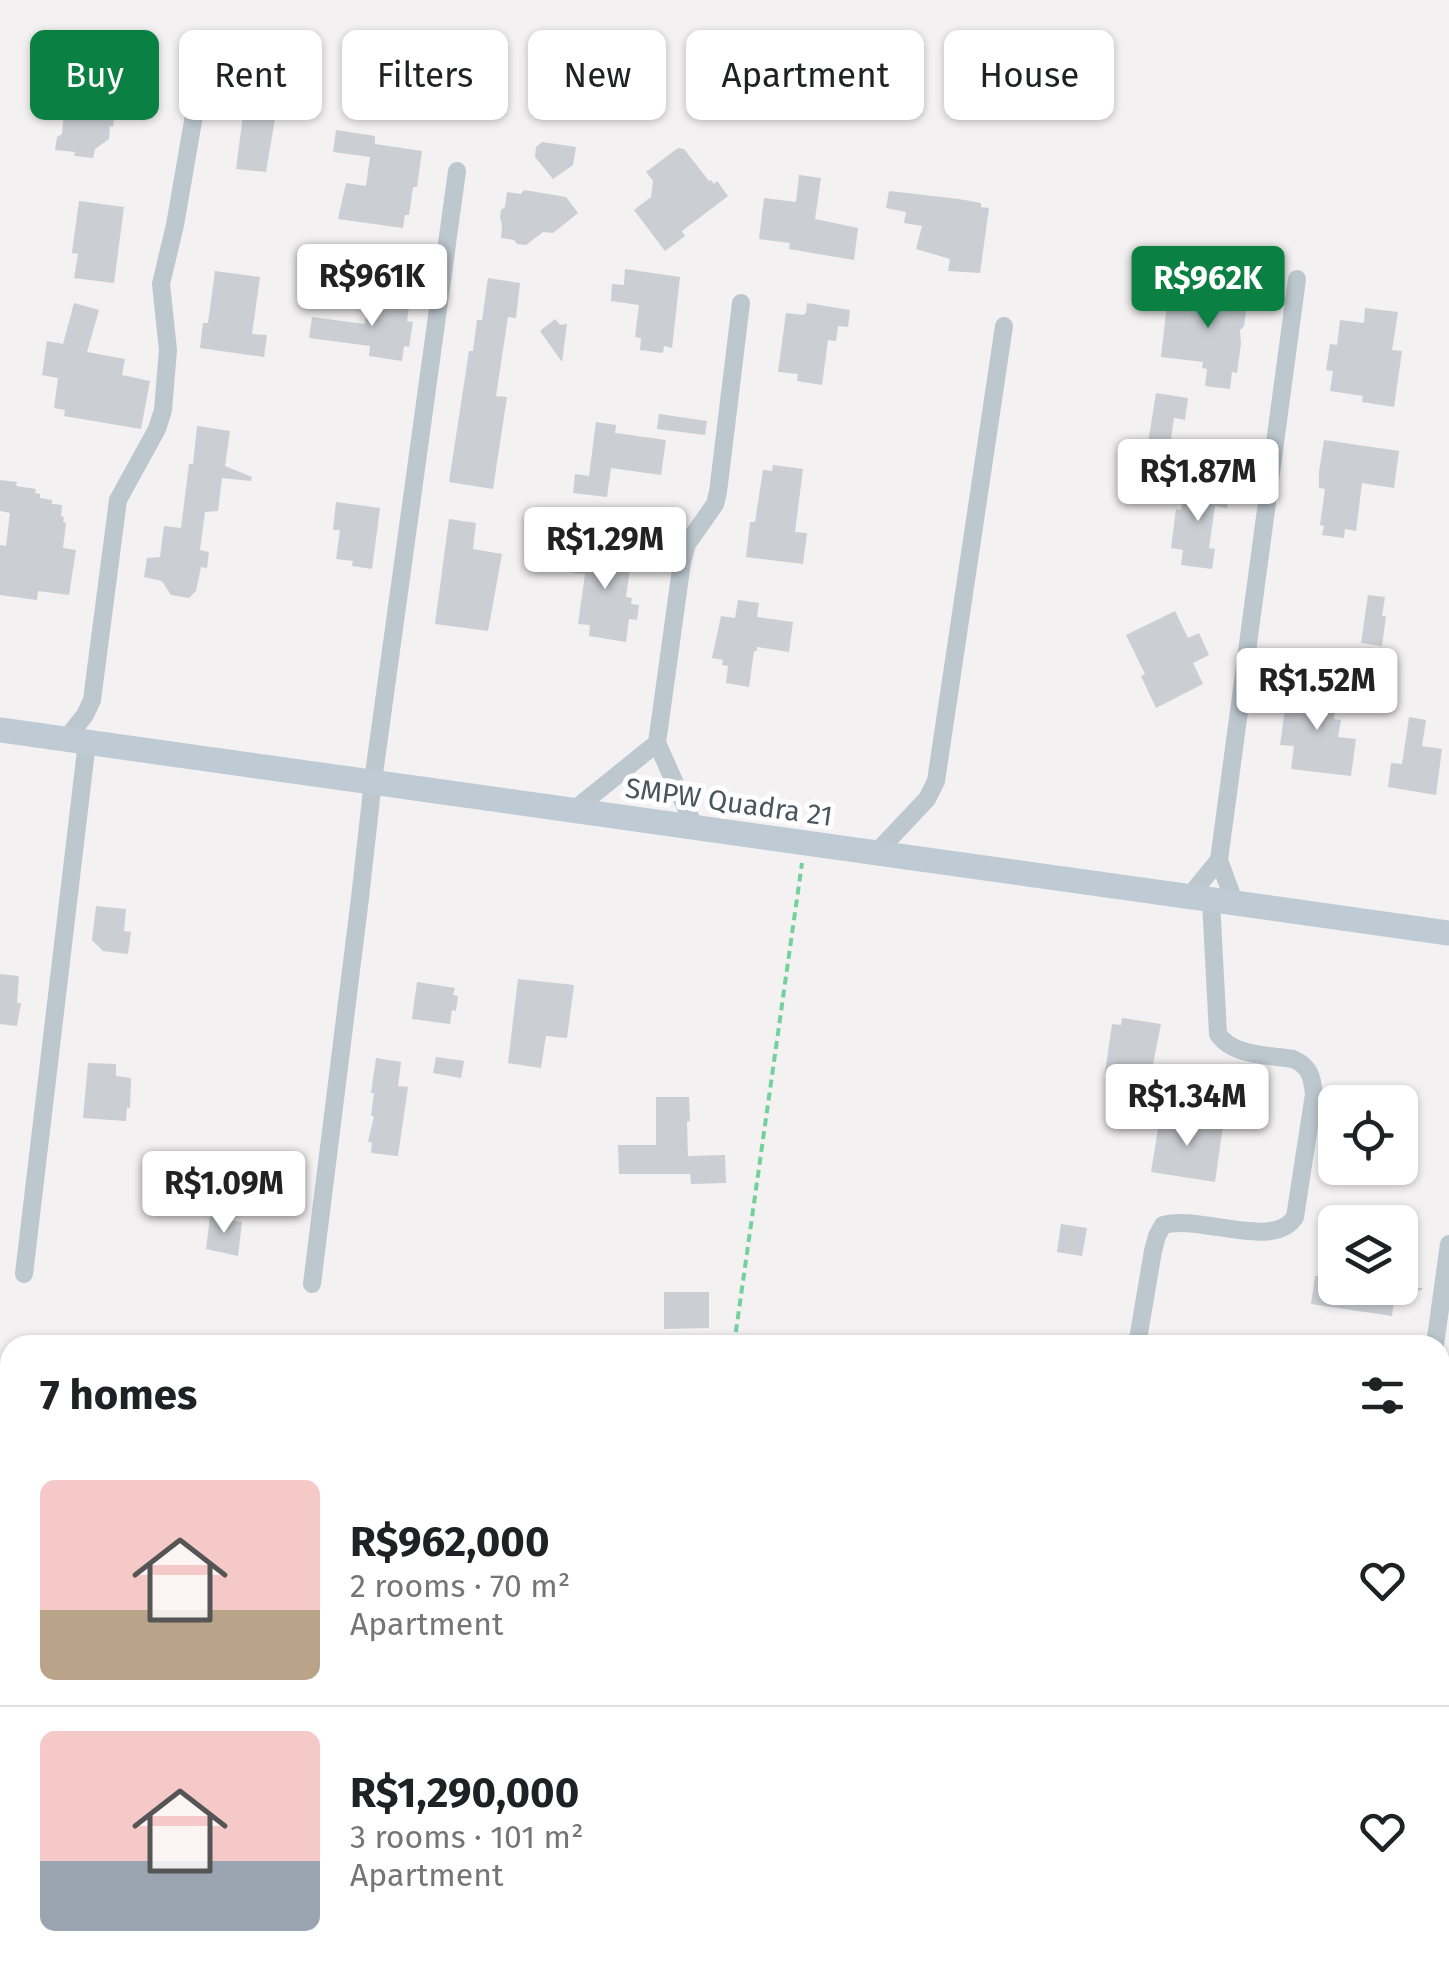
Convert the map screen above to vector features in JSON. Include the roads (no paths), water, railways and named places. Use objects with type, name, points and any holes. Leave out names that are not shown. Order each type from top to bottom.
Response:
[{"type":"street","points":[[24,1274],[76,740],[94,686],[118,500],[164,410],[168,350],[160,284],[194,120]]},
{"type":"street","points":[[312,1284],[372,781],[457,170]]},
{"type":"street","points":[[1139,1335],[1156,1236],[1163,1225],[1184,1222],[1276,1232],[1286,1228],[1295,1217],[1314,1094],[1312,1078],[1302,1063],[1236,1049],[1221,1040],[1211,901],[1297,279]]},
{"type":"street","points":[[695,828],[657,743],[682,562],[687,544],[715,504],[718,492],[741,304]]},
{"type":"street","points":[[876,853],[927,799],[936,781],[1004,326]]},
{"type":"street","name":"SMPW Quadra 21","points":[[0,730],[1449,933]]},
{"type":"street","points":[[574,810],[657,743]]},
{"type":"street","points":[[1211,901],[1219,860]]},
{"type":"street","points":[[1435,1335],[1449,1244]]}]
